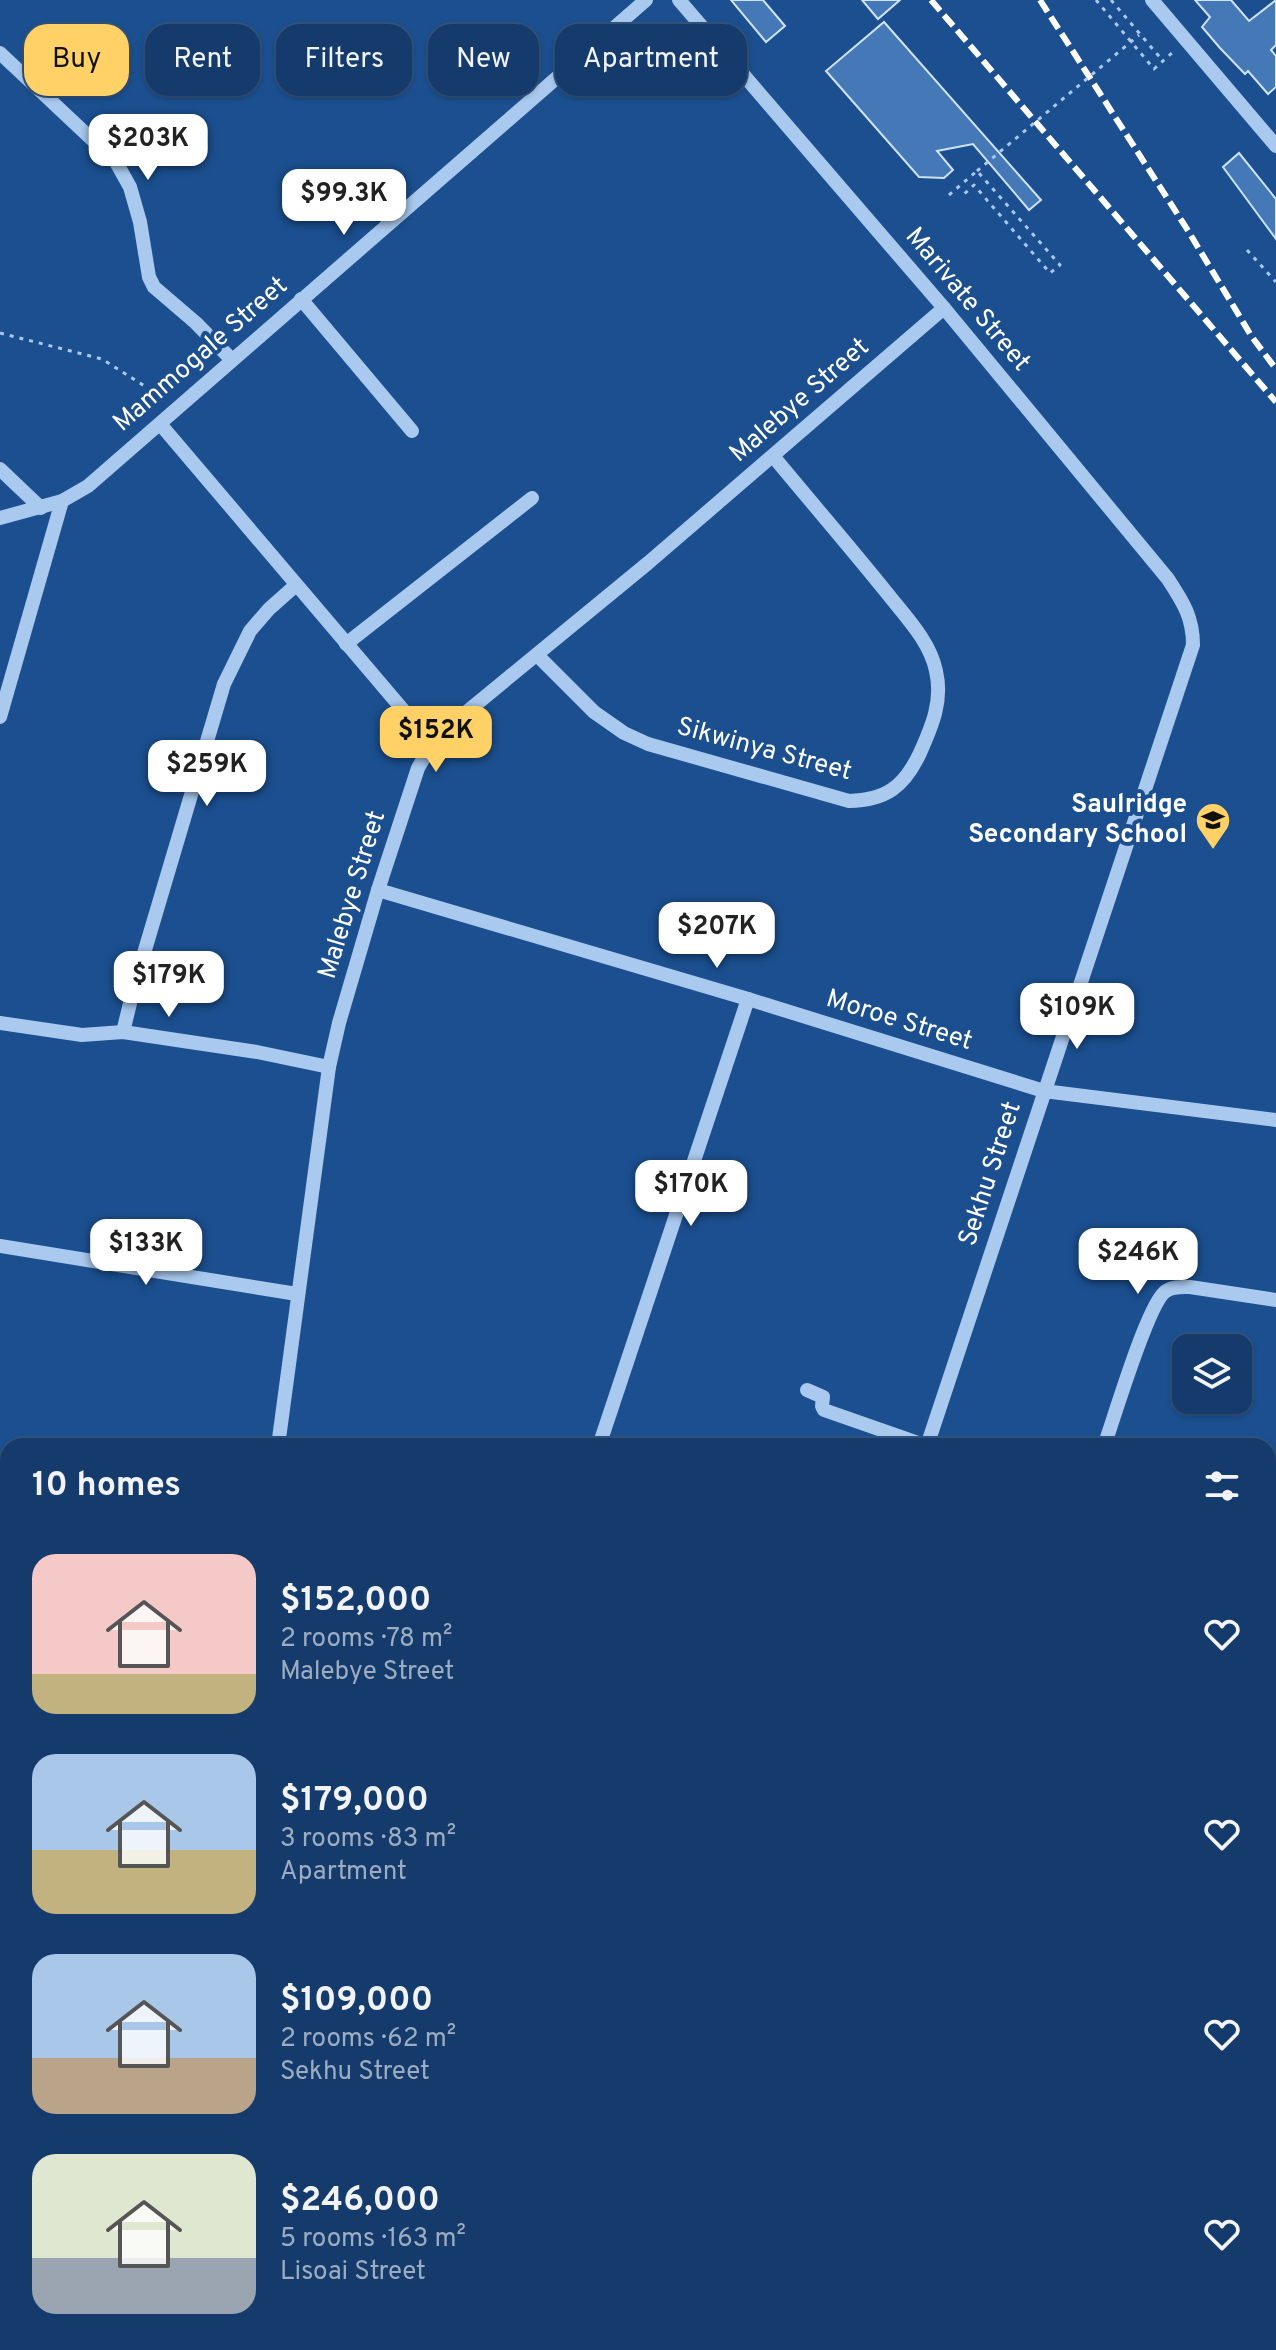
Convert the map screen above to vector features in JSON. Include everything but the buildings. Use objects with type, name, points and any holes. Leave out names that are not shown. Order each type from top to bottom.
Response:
[{"type":"street","name":"Mammogale Street","points":[[0,518],[62,501],[88,486],[646,0]]},
{"type":"street","name":"Marivate Street","points":[[679,0],[944,308],[1168,579],[1193,626],[1193,645]]},
{"type":"street","points":[[1152,0],[1276,146]]},
{"type":"street","points":[[0,53],[116,162],[130,187],[140,222],[149,277],[154,287],[231,359]]},
{"type":"street","points":[[301,299],[412,431]]},
{"type":"street","name":"Malebye Street","points":[[279,1438],[329,1067],[378,890],[418,768],[432,744],[944,308]]},
{"type":"street","points":[[161,425],[432,744]]},
{"type":"street","name":"Sikwinya Street","points":[[538,656],[608,723],[648,744],[849,801],[868,800],[898,786],[911,772],[936,718],[937,671],[920,635],[773,456]]},
{"type":"street","points":[[0,469],[41,508]]},
{"type":"street","points":[[346,644],[532,498]]},
{"type":"street","points":[[0,717],[62,501]]},
{"type":"street","points":[[123,1032],[224,684],[250,631],[296,585]]},
{"type":"street","name":"Sekhu Street","points":[[930,1438],[1193,645]]},
{"type":"street","name":"Moroe Street","points":[[378,890],[748,999],[1044,1091],[1276,1120]]},
{"type":"street","points":[[602,1438],[748,999]]},
{"type":"street","points":[[0,1023],[82,1035],[123,1032],[257,1052],[329,1067]]},
{"type":"street","points":[[0,1246],[297,1294]]},
{"type":"street","points":[[1107,1438],[1146,1326],[1157,1300],[1165,1291],[1190,1287],[1276,1300]]},
{"type":"street","points":[[807,1390],[823,1397],[824,1410],[904,1438]]},
{"type":"path","points":[[1096,0],[1154,69],[1187,41]]},
{"type":"path","points":[[1111,0],[1163,61]]},
{"type":"path","points":[[949,195],[1139,35]]},
{"type":"path","points":[[963,195],[974,185],[1050,273],[1060,265],[977,171]]},
{"type":"path","points":[[1247,250],[1276,282]]},
{"type":"path","points":[[0,333],[102,359],[179,408]]},
{"type":"railway","points":[[931,0],[1276,402]]},
{"type":"railway","points":[[1040,0],[1187,229],[1252,337],[1276,369]]},
{"type":"place","name":"Saulridge Secondary School","points":[[1213,851]]}]
